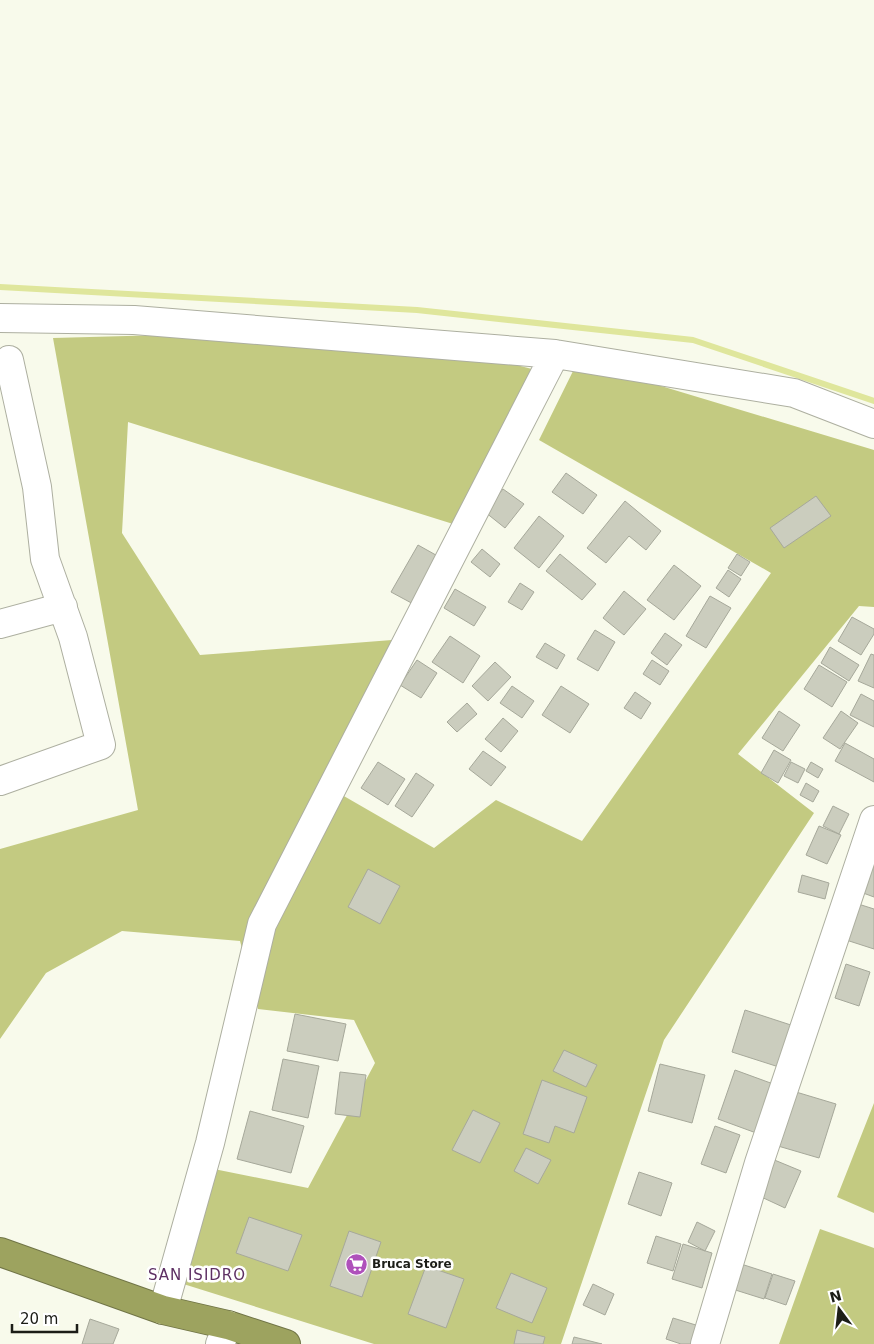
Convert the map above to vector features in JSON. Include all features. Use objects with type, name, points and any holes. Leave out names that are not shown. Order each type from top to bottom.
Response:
[{"type":"highway","points":[[0,1252],[163,1310],[224,1335],[286,1344]]},
{"type":"street","points":[[0,318],[134,320],[556,354],[794,393],[874,424]]},
{"type":"street","points":[[163,1310],[210,1143],[262,924],[556,354]]},
{"type":"street","points":[[0,384],[10,360],[37,487],[45,559],[73,636],[101,745],[0,781]]},
{"type":"street","points":[[0,624],[63,607]]},
{"type":"street","points":[[705,1344],[759,1163],[874,820]]},
{"type":"green space","points":[[378,329],[551,374],[469,529],[128,422],[122,533],[200,655],[392,640],[323,784],[434,848],[496,800],[582,841],[771,573],[539,440],[578,361],[874,450],[874,607],[859,606],[738,754],[814,813],[664,1040],[561,1344],[374,1344],[177,1282],[209,1168],[308,1188],[375,1063],[354,1020],[258,1009],[240,941],[122,931],[46,973],[0,1039],[0,849],[138,810],[53,338]]},
{"type":"green space","points":[[874,1103],[874,1213],[837,1197]]},
{"type":"green space","points":[[820,1229],[874,1248],[874,1344],[779,1344]]},
{"type":"building","points":[[566,473],[597,495],[583,514],[552,492]]},
{"type":"building","points":[[503,489],[524,504],[505,528],[485,512]]},
{"type":"building","points":[[816,496],[831,516],[784,548],[770,528]]},
{"type":"building","points":[[625,501],[661,531],[646,550],[629,536],[606,563],[587,548]]},
{"type":"building","points":[[539,516],[564,536],[539,568],[514,548]]},
{"type":"building","points":[[418,545],[443,559],[417,606],[391,592]]},
{"type":"building","points":[[482,549],[500,564],[490,577],[471,562]]},
{"type":"building","points":[[560,554],[596,584],[582,600],[546,571]]},
{"type":"building","points":[[737,554],[750,562],[741,576],[728,568]]},
{"type":"building","points":[[674,565],[701,586],[674,620],[647,600]]},
{"type":"building","points":[[728,570],[741,579],[729,597],[716,588]]},
{"type":"building","points":[[520,583],[534,592],[522,610],[508,602]]},
{"type":"building","points":[[455,589],[486,607],[474,626],[444,608]]},
{"type":"building","points":[[624,591],[646,609],[624,635],[603,618]]},
{"type":"building","points":[[710,596],[731,608],[706,648],[686,636]]},
{"type":"building","points":[[852,617],[874,629],[874,634],[861,655],[838,641]]},
{"type":"building","points":[[595,630],[615,642],[598,671],[577,659]]},
{"type":"building","points":[[665,633],[682,645],[667,665],[651,653]]},
{"type":"building","points":[[450,636],[480,656],[463,683],[432,662]]},
{"type":"building","points":[[545,643],[565,655],[557,669],[536,657]]},
{"type":"building","points":[[830,647],[859,665],[849,681],[821,663]]},
{"type":"building","points":[[871,654],[874,655],[874,688],[858,681]]},
{"type":"building","points":[[417,660],[437,673],[421,698],[400,685]]},
{"type":"building","points":[[652,660],[669,671],[660,685],[643,674]]},
{"type":"building","points":[[495,662],[511,677],[488,701],[472,686]]},
{"type":"building","points":[[819,665],[847,682],[832,707],[804,689]]},
{"type":"building","points":[[512,686],[534,701],[522,718],[500,703]]},
{"type":"building","points":[[561,686],[589,704],[570,733],[542,715]]},
{"type":"building","points":[[635,692],[651,703],[641,719],[624,708]]},
{"type":"building","points":[[861,694],[874,701],[874,727],[850,715]]},
{"type":"building","points":[[467,703],[477,714],[457,732],[447,722]]},
{"type":"building","points":[[779,711],[800,725],[783,751],[762,738]]},
{"type":"building","points":[[841,711],[858,723],[840,749],[823,738]]},
{"type":"building","points":[[503,718],[518,731],[501,752],[485,739]]},
{"type":"building","points":[[845,743],[874,759],[874,782],[835,761]]},
{"type":"building","points":[[774,750],[791,760],[778,783],[761,773]]},
{"type":"building","points":[[483,751],[506,767],[491,786],[469,769]]},
{"type":"building","points":[[378,762],[405,779],[388,805],[361,788]]},
{"type":"building","points":[[791,762],[805,769],[798,783],[784,776]]},
{"type":"building","points":[[811,762],[823,769],[818,778],[806,771]]},
{"type":"building","points":[[416,773],[434,785],[412,817],[395,806]]},
{"type":"building","points":[[806,783],[819,791],[813,802],[800,795]]},
{"type":"building","points":[[833,806],[849,814],[839,834],[823,826]]},
{"type":"building","points":[[819,826],[841,835],[827,864],[806,855]]},
{"type":"building","points":[[874,855],[874,897],[855,890]]},
{"type":"building","points":[[368,869],[400,886],[380,924],[348,907]]},
{"type":"building","points":[[802,875],[829,883],[825,899],[798,892]]},
{"type":"building","points":[[852,902],[874,909],[874,949],[840,938]]},
{"type":"building","points":[[846,964],[870,972],[859,1006],[835,998]]},
{"type":"building","points":[[745,1010],[797,1027],[782,1068],[732,1052]]},
{"type":"building","points":[[295,1014],[346,1024],[338,1061],[287,1051]]},
{"type":"building","points":[[564,1050],[597,1065],[586,1087],[553,1071]]},
{"type":"building","points":[[283,1059],[319,1066],[308,1118],[272,1110]]},
{"type":"building","points":[[660,1064],[705,1075],[692,1123],[648,1111]]},
{"type":"building","points":[[735,1070],[776,1085],[759,1134],[718,1119]]},
{"type":"building","points":[[340,1072],[366,1075],[360,1117],[335,1114]]},
{"type":"building","points":[[542,1080],[587,1097],[574,1133],[555,1126],[549,1143],[523,1134]]},
{"type":"building","points":[[796,1092],[836,1104],[819,1158],[778,1146]]},
{"type":"building","points":[[473,1110],[500,1123],[480,1163],[452,1150]]},
{"type":"building","points":[[250,1111],[304,1126],[291,1173],[237,1159]]},
{"type":"building","points":[[715,1126],[740,1135],[726,1173],[701,1164]]},
{"type":"building","points":[[526,1148],[551,1160],[538,1184],[514,1171]]},
{"type":"building","points":[[772,1159],[801,1171],[785,1208],[757,1195]]},
{"type":"building","points":[[639,1172],[672,1183],[661,1216],[628,1204]]},
{"type":"building","points":[[249,1217],[302,1235],[288,1271],[236,1253]]},
{"type":"building","points":[[697,1222],[715,1231],[705,1251],[688,1242]]},
{"type":"building","name":"Bruca Store","points":[[349,1231],[381,1242],[362,1297],[330,1286]]},
{"type":"building","points":[[656,1236],[681,1244],[673,1271],[647,1263]]},
{"type":"building","points":[[683,1244],[712,1253],[702,1288],[672,1279]]},
{"type":"building","points":[[738,1263],[772,1274],[764,1299],[729,1288]]},
{"type":"building","points":[[426,1266],[464,1279],[446,1328],[408,1314]]},
{"type":"building","points":[[511,1273],[547,1288],[532,1323],[496,1308]]},
{"type":"building","points":[[773,1274],[795,1281],[786,1305],[765,1298]]},
{"type":"building","points":[[593,1284],[614,1294],[605,1315],[583,1305]]},
{"type":"building","points":[[673,1318],[699,1326],[693,1344],[681,1344],[666,1339]]},
{"type":"building","points":[[90,1319],[119,1329],[113,1344],[82,1344]]},
{"type":"building","points":[[517,1330],[545,1337],[543,1344],[514,1344]]},
{"type":"building","points":[[574,1337],[602,1344],[572,1344]]},
{"type":"waterway","points":[[0,287],[417,310],[693,340],[874,401]]},
{"type":"place","name":"Bruca Store","points":[[356,1264]]},
{"type":"district","name":"SAN ISIDRO","points":[[197,1275]]}]
